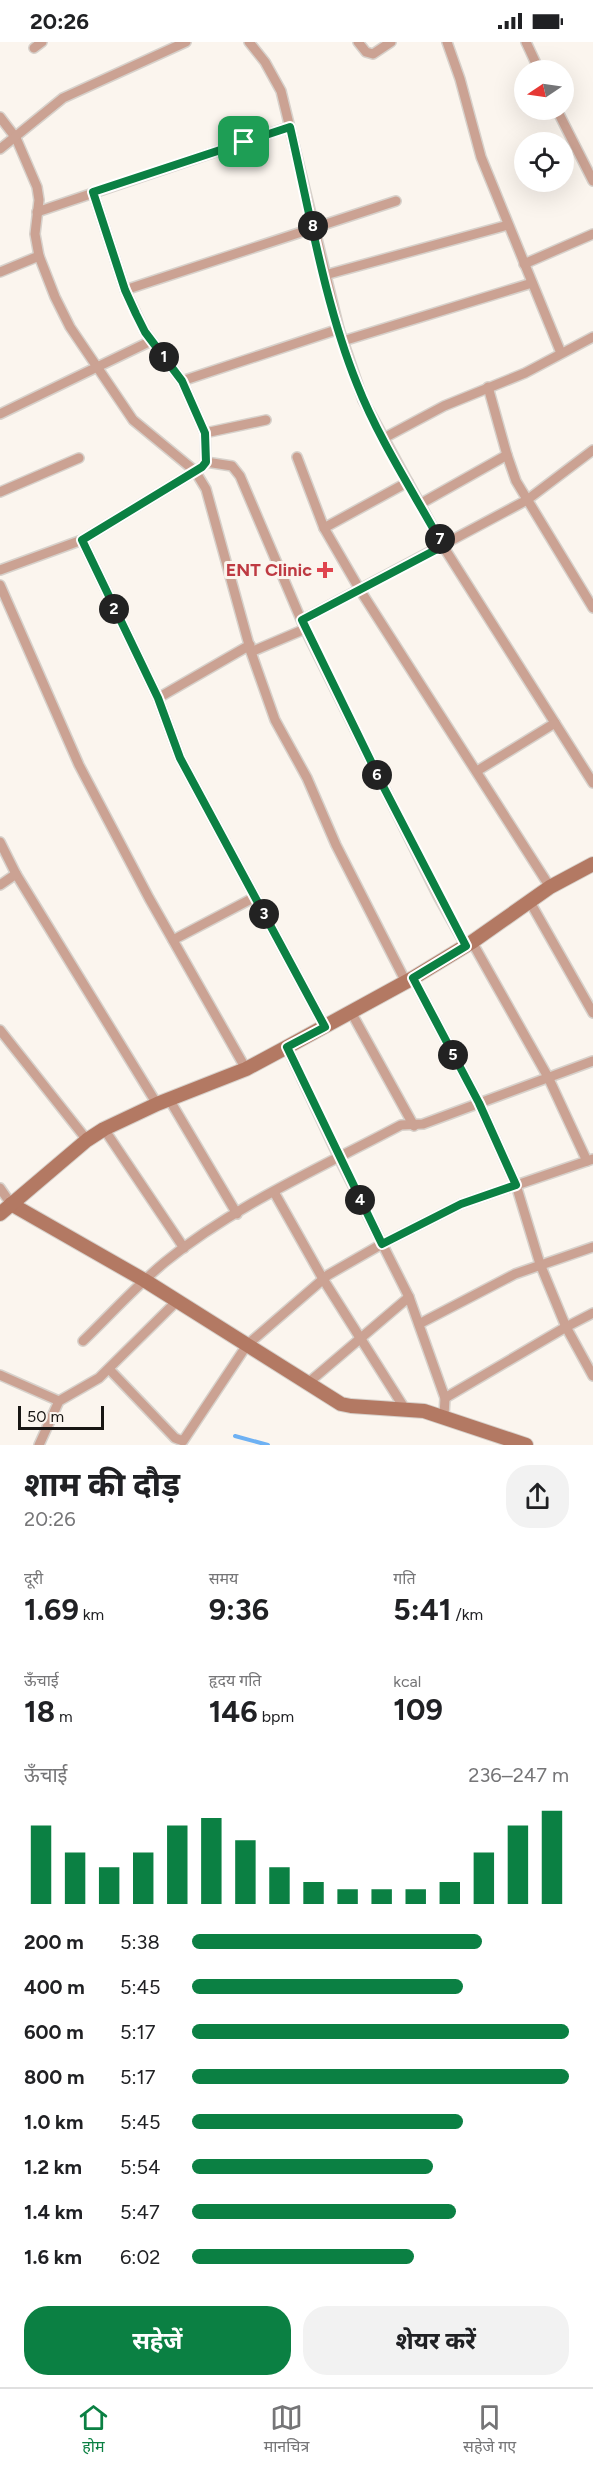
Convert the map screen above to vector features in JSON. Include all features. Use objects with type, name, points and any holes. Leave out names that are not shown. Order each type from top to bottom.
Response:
[{"type":"street","points":[[0,149],[63,98],[186,42]]},
{"type":"street","points":[[249,42],[274,76],[285,106],[339,329],[363,400],[443,546],[593,783]]},
{"type":"street","points":[[358,42],[366,52],[373,54],[392,42]]},
{"type":"street","points":[[447,42],[460,79],[481,157],[561,353]]},
{"type":"street","points":[[526,42],[534,60]]},
{"type":"street","points":[[0,117],[16,138],[37,187],[39,200],[35,234],[39,256],[62,313],[133,420],[195,471],[206,489],[250,649],[275,720],[307,778],[336,845],[479,1103],[516,1185],[540,1264],[566,1327],[592,1373]]},
{"type":"street","points":[[562,120],[593,181]]},
{"type":"street","points":[[37,212],[290,127]]},
{"type":"street","points":[[93,192],[125,290],[151,341],[182,381],[205,433],[206,462]]},
{"type":"street","points":[[125,290],[396,201]]},
{"type":"street","points":[[325,275],[508,225]]},
{"type":"street","points":[[524,264],[593,234]]},
{"type":"street","points":[[0,272],[39,256]]},
{"type":"street","points":[[343,341],[532,283]]},
{"type":"street","points":[[182,381],[339,329]]},
{"type":"street","points":[[384,438],[426,414],[525,373],[593,337]]},
{"type":"street","points":[[0,414],[151,341]]},
{"type":"street","points":[[488,387],[507,455],[527,500],[593,608]]},
{"type":"street","points":[[205,433],[266,420]]},
{"type":"street","points":[[158,698],[250,649],[303,625],[360,590],[527,500],[593,450]]},
{"type":"street","points":[[420,504],[507,455]]},
{"type":"street","points":[[297,457],[324,528],[360,590],[550,887]]},
{"type":"street","points":[[0,492],[79,458]]},
{"type":"street","points":[[0,570],[82,540],[206,462],[232,466],[240,476],[303,625],[433,886],[548,1077],[590,1160],[461,1204],[382,1244],[323,1279],[247,1345],[183,1441],[175,1438],[109,1369]]},
{"type":"street","points":[[324,528],[408,482]]},
{"type":"street","points":[[82,540],[158,698],[180,758],[325,1027]]},
{"type":"street","points":[[0,585],[79,765],[173,940],[246,1069]]},
{"type":"street","points":[[477,771],[555,723]]},
{"type":"street","points":[[0,842],[16,874],[237,1214]]},
{"type":"street","points":[[0,1214],[87,1140],[163,1101],[246,1069],[325,1027],[410,980],[469,944],[550,887],[592,865]]},
{"type":"street","points":[[0,885],[16,874]]},
{"type":"street","points":[[173,940],[255,897]]},
{"type":"street","points":[[530,902],[593,1013]]},
{"type":"street","points":[[351,1012],[414,1126]]},
{"type":"street","points":[[0,1030],[87,1140]]},
{"type":"street","points":[[287,1047],[339,1158],[409,1297],[445,1398],[444,1416]]},
{"type":"street","points":[[83,1341],[144,1280],[184,1248],[274,1192],[401,1125],[414,1126],[593,1061]]},
{"type":"street","points":[[104,1130],[184,1248]]},
{"type":"street","points":[[0,1188],[11,1204],[144,1280],[331,1398],[351,1406],[405,1409],[444,1416],[526,1445]]},
{"type":"street","points":[[274,1192],[323,1279],[405,1409]]},
{"type":"street","points":[[419,1324],[515,1274],[593,1247]]},
{"type":"street","points":[[308,1383],[409,1297]]},
{"type":"street","points":[[39,1445],[59,1401],[99,1378],[177,1301]]},
{"type":"street","points":[[445,1398],[593,1313]]},
{"type":"street","points":[[0,1375],[59,1401]]},
{"type":"waterway","points":[[235,1436],[268,1445]]},
{"type":"place","name":"ENT Clinic","points":[[325,570]]},
{"type":"route","points":[[290,127],[325,275],[355,380],[372,419],[443,546],[302,620],[438,896],[466,946],[413,978],[479,1103],[516,1185],[461,1204],[382,1244],[287,1047],[325,1027],[180,758],[158,698],[82,540],[202,467],[206,462],[205,433],[182,381],[145,332],[136,314],[125,290],[93,192],[244,142],[290,127]]}]
